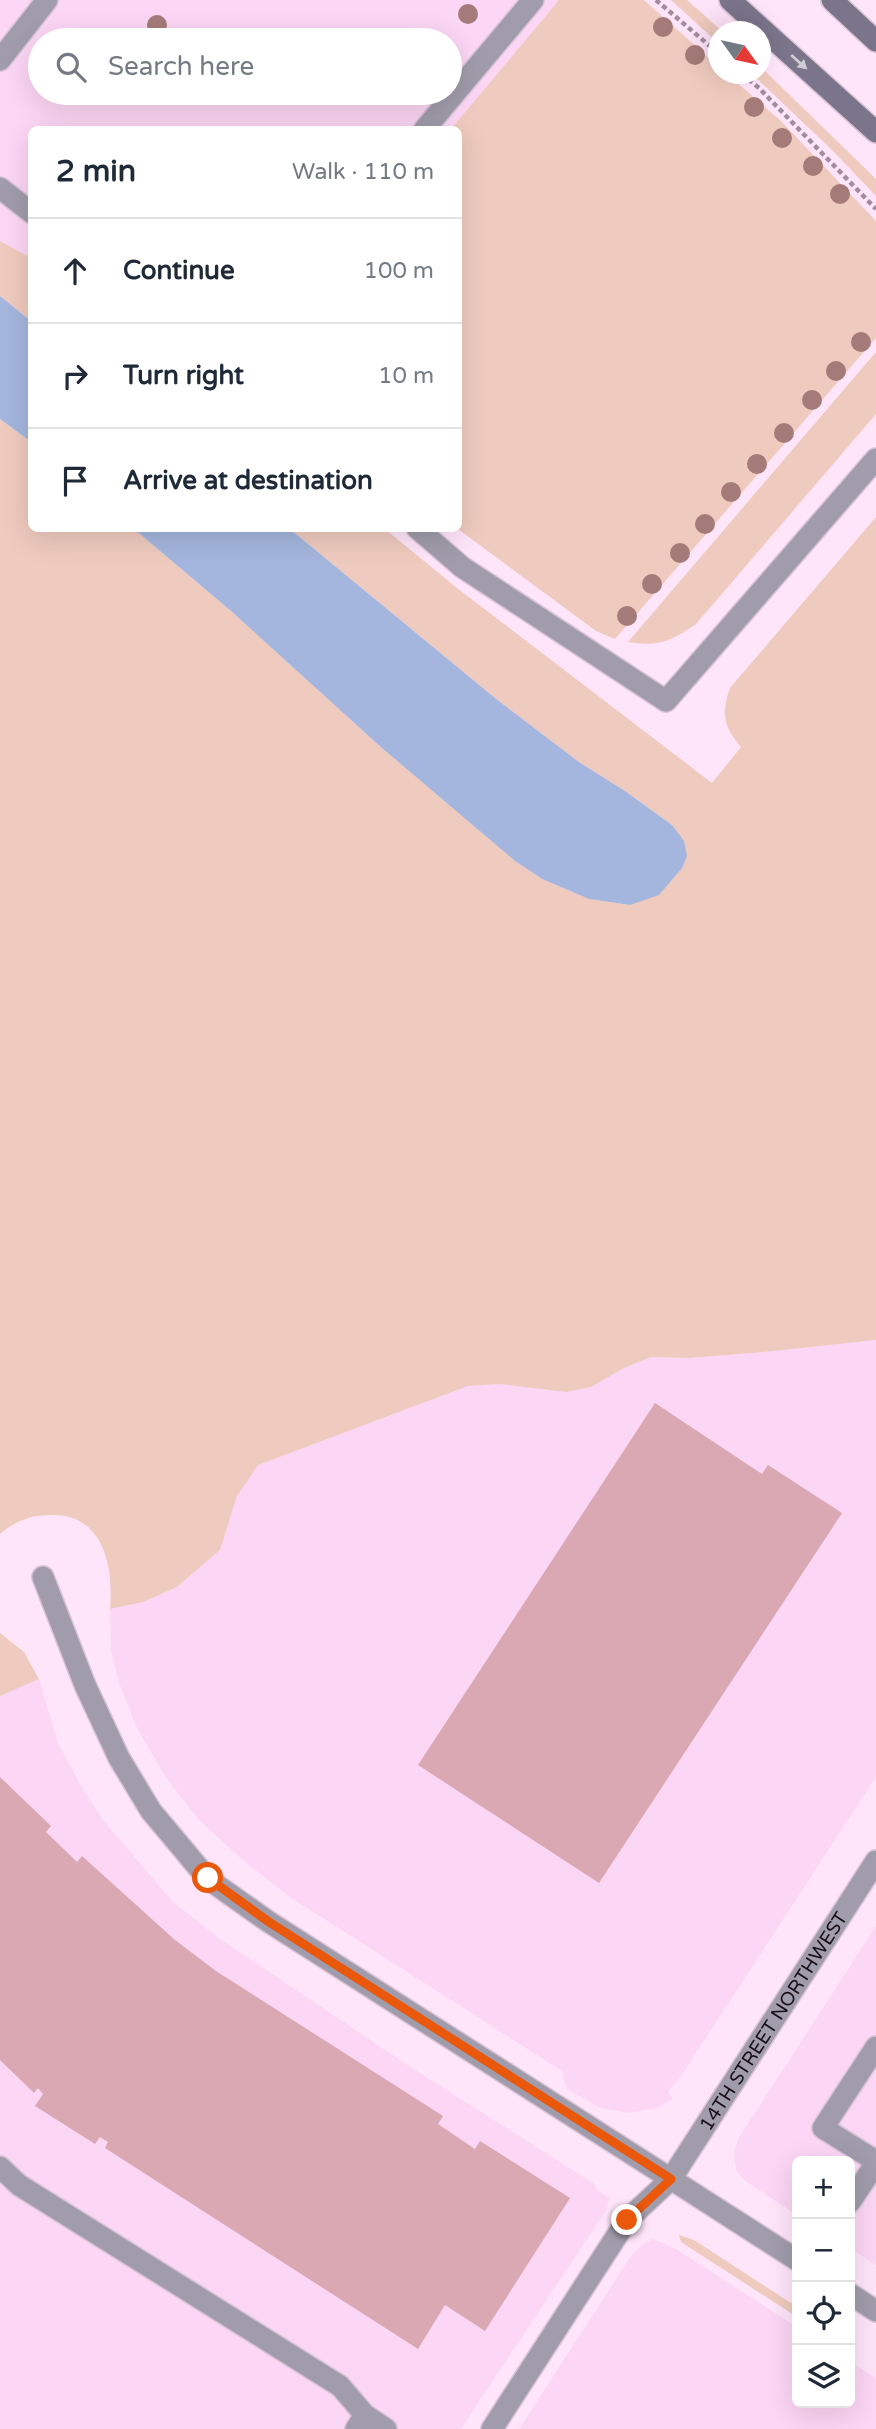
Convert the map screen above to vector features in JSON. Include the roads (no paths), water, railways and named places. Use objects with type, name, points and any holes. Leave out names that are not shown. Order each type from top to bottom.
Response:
[{"type":"street","points":[[0,60],[47,0]]},
{"type":"street","points":[[730,0],[876,132]]},
{"type":"street","points":[[832,0],[876,41]]},
{"type":"street","points":[[462,84],[530,1]]},
{"type":"street","points":[[427,126],[445,105]]},
{"type":"street","points":[[0,188],[28,210]]},
{"type":"street","points":[[422,532],[462,567],[666,701],[876,459]]},
{"type":"street","points":[[43,1577],[85,1685],[119,1758],[151,1811],[208,1878],[269,1922],[792,2257]]},
{"type":"street","name":"14TH STREET NORTHWEST","points":[[499,2426],[627,2220],[671,2179],[876,1861]]},
{"type":"street","points":[[855,2194],[876,2162],[823,2128],[876,2047]]},
{"type":"street","points":[[0,2167],[19,2185],[340,2386],[361,2422],[386,2429]]},
{"type":"street","points":[[855,2297],[876,2311]]},
{"type":"water","points":[[0,296],[28,319],[28,440],[0,419]]},
{"type":"water","points":[[138,532],[294,532],[495,698],[579,762],[672,825],[684,841],[687,856],[682,868],[659,895],[630,905],[589,899],[542,879],[515,861],[383,749],[231,611]]}]
